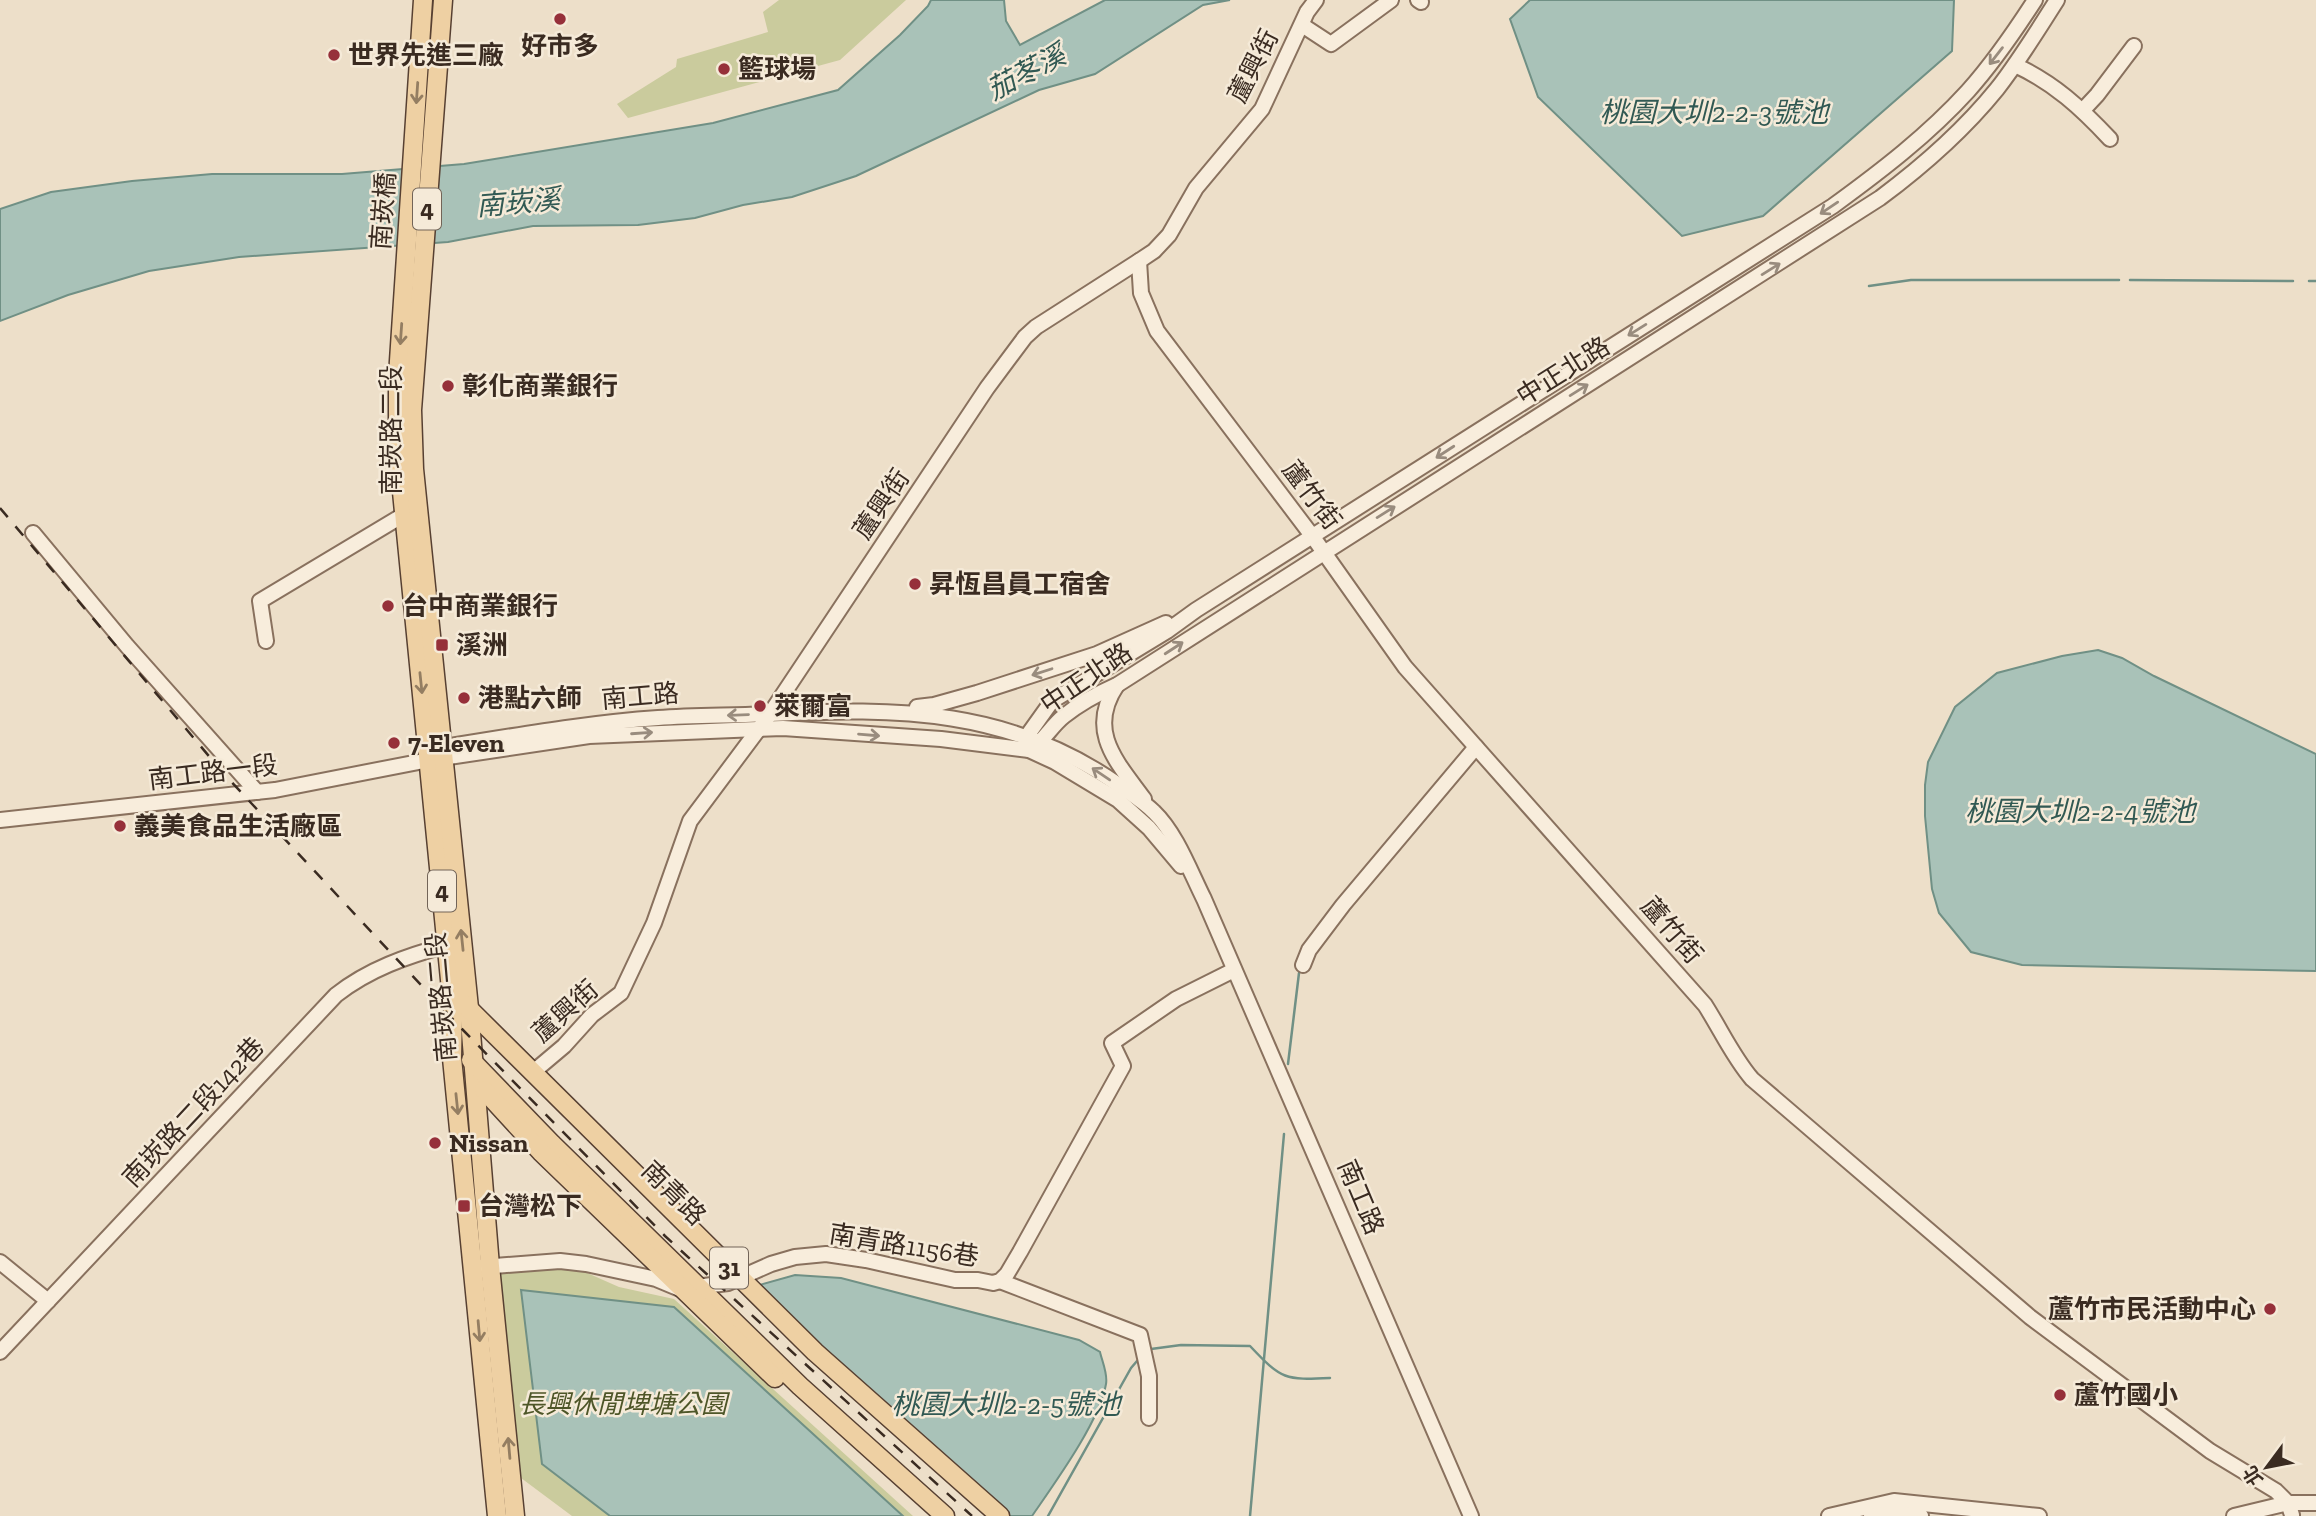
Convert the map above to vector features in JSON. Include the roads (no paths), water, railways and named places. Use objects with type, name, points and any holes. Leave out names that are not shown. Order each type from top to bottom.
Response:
[{"type":"main road","name":"南崁橋","points":[[414,265],[413,160],[423,0]]},
{"type":"main road","name":"南崁橋","points":[[414,265],[432,155],[443,0]]},
{"type":"main road","name":"南崁路二段","points":[[414,265],[398,388],[398,451],[438,755],[447,945],[474,1071],[482,1267],[497,1516]]},
{"type":"main road","name":"南崁路二段","points":[[414,265],[414,469],[461,1009],[453,1051],[515,1516]]},
{"type":"main road","name":"31","points":[[461,1009],[532,1073],[734,1280],[1000,1516]]},
{"type":"main road","name":"南青路","points":[[461,1009],[569,1126],[734,1280],[862,1407],[983,1516]]},
{"type":"main road","name":"南青路","points":[[453,1051],[825,1408],[945,1516]]},
{"type":"main road","name":"31","points":[[474,1071],[541,1152],[680,1289],[928,1516]]},
{"type":"main road","name":"南青路","points":[[862,1407],[896,1422]]},
{"type":"main road","name":"南青路","points":[[825,1408],[854,1450]]},
{"type":"street","name":"蘆興街","points":[[532,1073],[564,1046],[592,1015],[621,993],[653,923],[690,821],[769,714],[987,388],[1036,327],[1139,261],[1169,235],[1196,188],[1262,109],[1316,0]]},
{"type":"street","points":[[1302,25],[1331,44],[1391,0]]},
{"type":"street","name":"中正北路","points":[[1032,743],[1052,701],[1167,631],[1196,610],[1833,206],[1910,146],[1968,91],[2035,0]]},
{"type":"street","name":"中正北路","points":[[1032,743],[1065,715],[1117,685],[1880,198],[1942,149],[1997,89],[2057,0]]},
{"type":"street","points":[[2083,110],[2134,46]]},
{"type":"street","points":[[2015,65],[2040,77],[2083,110],[2110,139]]},
{"type":"street","name":"蘆竹街","points":[[1139,261],[1141,293],[1157,331],[1324,551],[1405,667],[1705,1005],[1725,1037],[1735,1060],[1752,1079],[2029,1317],[2210,1451],[2276,1491],[2290,1511]]},
{"type":"street","points":[[265,641],[260,601],[405,514]]},
{"type":"street","points":[[33,533],[127,646],[257,792]]},
{"type":"street","points":[[874,711],[934,705],[977,693],[1097,654],[1196,610]]},
{"type":"street","points":[[1117,685],[1105,714],[1106,740],[1114,757],[1153,811]]},
{"type":"street","name":"南工路","points":[[438,755],[550,729],[658,718],[874,711],[960,718],[1032,743],[1091,767],[1153,811],[1180,851],[1204,899],[1471,1516]]},
{"type":"street","name":"南工路","points":[[438,755],[589,736],[758,730],[816,730],[1032,743],[1064,767],[1118,800],[1149,828],[1204,899]]},
{"type":"street","points":[[1303,965],[1309,950],[1343,905],[1476,747]]},
{"type":"street","name":"南工路一段","points":[[0,820],[257,792],[438,755]]},
{"type":"street","name":"南崁路二段142巷","points":[[0,1352],[336,995],[354,981],[405,956],[447,945]]},
{"type":"street","name":"南青路1156巷","points":[[680,1289],[734,1280],[795,1257],[826,1254],[955,1280],[993,1283],[1000,1281],[1013,1263],[1123,1066],[1112,1043],[1176,999],[1234,970]]},
{"type":"street","points":[[482,1267],[560,1261],[656,1279],[680,1289]]},
{"type":"street","points":[[0,1262],[48,1301]]},
{"type":"street","points":[[1000,1281],[1140,1335],[1149,1377],[1149,1418]]},
{"type":"street","points":[[1829,1516],[1894,1502],[2039,1516]]},
{"type":"street","points":[[2234,1516],[2290,1511],[2316,1503]]},
{"type":"street","points":[[2290,1511],[2301,1516]]},
{"type":"street","points":[[1871,1516],[1893,1513],[1921,1516]]},
{"type":"water","points":[[931,0],[1004,0],[1006,21],[1020,45],[1105,0],[1230,0],[1203,5],[1095,74],[1039,90],[856,176],[792,197],[743,205],[695,218],[638,225],[533,226],[448,242],[239,257],[149,271],[68,295],[0,321],[0,209],[51,192],[132,181],[212,174],[342,174],[464,164],[713,123],[838,90],[900,35]]},
{"type":"water","name":"桃園大圳2-2-3號池","points":[[1530,0],[1954,0],[1952,51],[1763,216],[1682,236],[1538,97],[1510,19]]},
{"type":"water","name":"桃園大圳2-2-4號池","points":[[2098,650],[2122,658],[2316,754],[2316,971],[2022,965],[1971,952],[1939,913],[1932,889],[1925,785],[1928,762],[1955,707],[1997,673],[2062,656]]},
{"type":"water","name":"桃園大圳2-2-5號池","points":[[795,1275],[841,1278],[1079,1340],[1100,1352],[1106,1380],[1095,1416],[1075,1452],[1032,1516],[1008,1516],[756,1286]]},
{"type":"water","name":"桃園大圳2-2-5號池","points":[[521,1290],[674,1307],[903,1516],[610,1516],[542,1464]]},
{"type":"waterway","points":[[1869,286],[1911,280],[2119,280]]},
{"type":"waterway","points":[[2130,280],[2293,281]]},
{"type":"waterway","points":[[2309,281],[2316,281]]},
{"type":"waterway","points":[[1288,1064],[1299,973]]},
{"type":"waterway","points":[[1250,1516],[1284,1134]]},
{"type":"waterway","points":[[1151,1349],[1181,1345],[1250,1346],[1270,1366],[1285,1376],[1303,1379],[1330,1378]]},
{"type":"waterway","points":[[1048,1516],[1137,1361]]},
{"type":"railway","points":[[0,508],[224,774],[462,1029],[665,1236],[972,1516]]},
{"type":"place","name":"好市多","points":[[560,19]]},
{"type":"place","name":"世界先進三廠","points":[[334,55]]},
{"type":"place","name":"籃球場","points":[[724,69]]},
{"type":"place","name":"彰化商業銀行","points":[[448,386]]},
{"type":"place","name":"昇恆昌員工宿舍","points":[[915,584]]},
{"type":"place","name":"台中商業銀行","points":[[388,606]]},
{"type":"place","name":"溪洲","points":[[442,645]]},
{"type":"place","name":"港點六師","points":[[464,698]]},
{"type":"place","name":"萊爾富","points":[[760,706]]},
{"type":"place","name":"7-Eleven","points":[[394,743]]},
{"type":"place","name":"義美食品生活廠區","points":[[120,826]]},
{"type":"place","name":"Nissan","points":[[435,1143]]},
{"type":"place","name":"台灣松下","points":[[464,1206]]},
{"type":"place","name":"蘆竹市民活動中心","points":[[2270,1309]]},
{"type":"place","name":"蘆竹國小","points":[[2060,1395]]},
{"type":"water label","name":"茄苳溪","points":[[1026,72]]},
{"type":"water label","name":"南崁溪","points":[[518,202]]},
{"type":"park label","name":"長興休閒埤塘公園","points":[[623,1404]]}]
